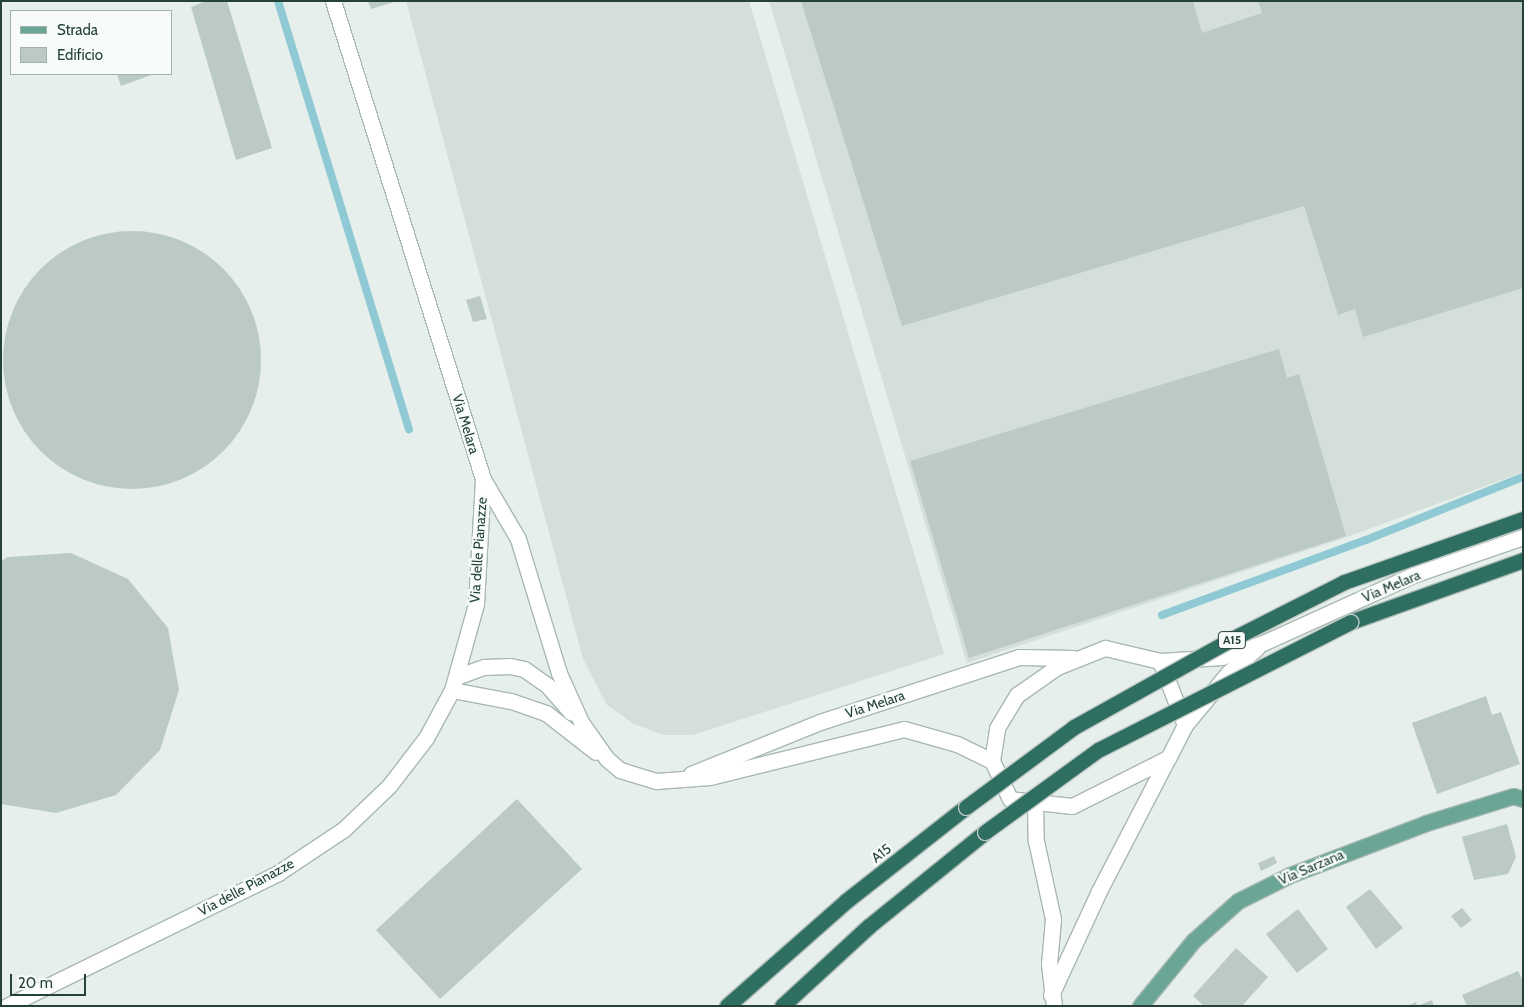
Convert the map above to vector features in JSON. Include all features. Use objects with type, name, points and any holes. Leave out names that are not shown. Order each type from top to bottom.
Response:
[{"type":"highway","name":"A15","points":[[727,1006],[846,901],[966,807],[1074,727],[1224,643],[1344,582],[1523,519]]},
{"type":"highway","points":[[782,1006],[869,926],[985,832],[1098,750],[1350,622],[1523,560]]},
{"type":"main road","name":"Via Sarzana","points":[[1140,1006],[1193,942],[1238,901],[1290,875],[1426,822],[1513,796],[1523,799]]},
{"type":"street","name":"Via Melara","points":[[333,1],[483,479],[518,539],[559,673],[581,722],[607,759],[620,770],[637,777],[656,781],[710,777],[755,768],[870,735],[904,729],[958,744],[992,761]]},
{"type":"street","name":"Via delle Pianazze","points":[[7,1006],[278,873],[344,829],[389,786],[426,738],[453,683],[476,604],[483,479]]},
{"type":"street","name":"Via Melara","points":[[1160,661],[1222,657],[1263,643],[1414,576],[1523,537]]},
{"type":"street","name":"Via Melara","points":[[1184,725],[1228,673],[1263,643]]},
{"type":"street","points":[[1053,1000],[1099,891],[1168,758],[1184,725],[1160,661],[1105,648],[1057,667],[1017,695],[997,728],[992,761],[1010,799],[1072,806],[1168,758]]},
{"type":"street","name":"Via Melara","points":[[678,779],[820,722],[1019,657],[1079,658]]},
{"type":"street","points":[[453,683],[484,667],[510,666],[524,669],[548,686],[581,722]]},
{"type":"street","points":[[453,683],[546,713],[607,759]]},
{"type":"street","points":[[1034,802],[1036,841],[1053,920],[1049,964],[1053,1000]]},
{"type":"shaded area","points":[[406,1],[749,1],[944,654],[693,735],[664,735],[634,724],[607,705],[583,659]]},
{"type":"shaded area","points":[[769,1],[1523,1],[1523,472],[1350,536],[967,663]]},
{"type":"building","points":[[206,1],[227,1],[272,148],[236,160],[191,7]]},
{"type":"building","points":[[368,1],[394,1],[394,2],[371,9]]},
{"type":"building","points":[[801,1],[1193,1],[1202,33],[1262,13],[1258,1],[1523,1],[1523,288],[1363,337],[1355,309],[1338,315],[1304,206],[902,326]]},
{"type":"building","points":[[117,75],[151,75],[121,86]]},
{"type":"building","points":[[132,231],[157,234],[193,246],[214,260],[232,278],[246,299],[251,311],[258,335],[261,360],[258,385],[246,421],[232,442],[214,460],[193,474],[181,479],[157,486],[132,489],[107,486],[71,474],[50,460],[32,442],[18,421],[13,409],[6,385],[3,360],[6,335],[18,299],[32,278],[50,260],[71,246],[83,241],[107,234]]},
{"type":"building","points":[[480,296],[487,319],[473,322],[466,300]]},
{"type":"building","points":[[1279,349],[1287,378],[1299,374],[1346,536],[969,658],[910,461]]},
{"type":"building","points":[[71,553],[128,579],[168,628],[179,690],[160,750],[116,795],[56,813],[1,804],[1,561],[8,557]]},
{"type":"building","points":[[1486,696],[1492,715],[1501,712],[1520,764],[1437,794],[1412,723]]},
{"type":"building","points":[[517,799],[582,869],[440,999],[376,930]]},
{"type":"building","points":[[1507,824],[1516,857],[1508,874],[1474,880],[1462,837]]},
{"type":"building","points":[[1274,856],[1277,863],[1261,871],[1258,863]]},
{"type":"building","points":[[1370,889],[1403,928],[1376,949],[1346,907]]},
{"type":"building","points":[[1462,908],[1472,920],[1461,928],[1451,916]]},
{"type":"building","points":[[1298,909],[1328,949],[1297,973],[1266,934]]},
{"type":"building","points":[[1236,948],[1268,977],[1242,1006],[1204,1006],[1193,996]]},
{"type":"building","points":[[1518,971],[1523,981],[1523,1006],[1467,1006],[1462,995]]},
{"type":"building","points":[[1432,1000],[1434,1006],[1417,1006]]},
{"type":"building","points":[[1416,1002],[1417,1006],[1408,1006]]},
{"type":"waterway","points":[[278,1],[409,429]]},
{"type":"waterway","points":[[1162,615],[1366,540],[1523,477]]}]
